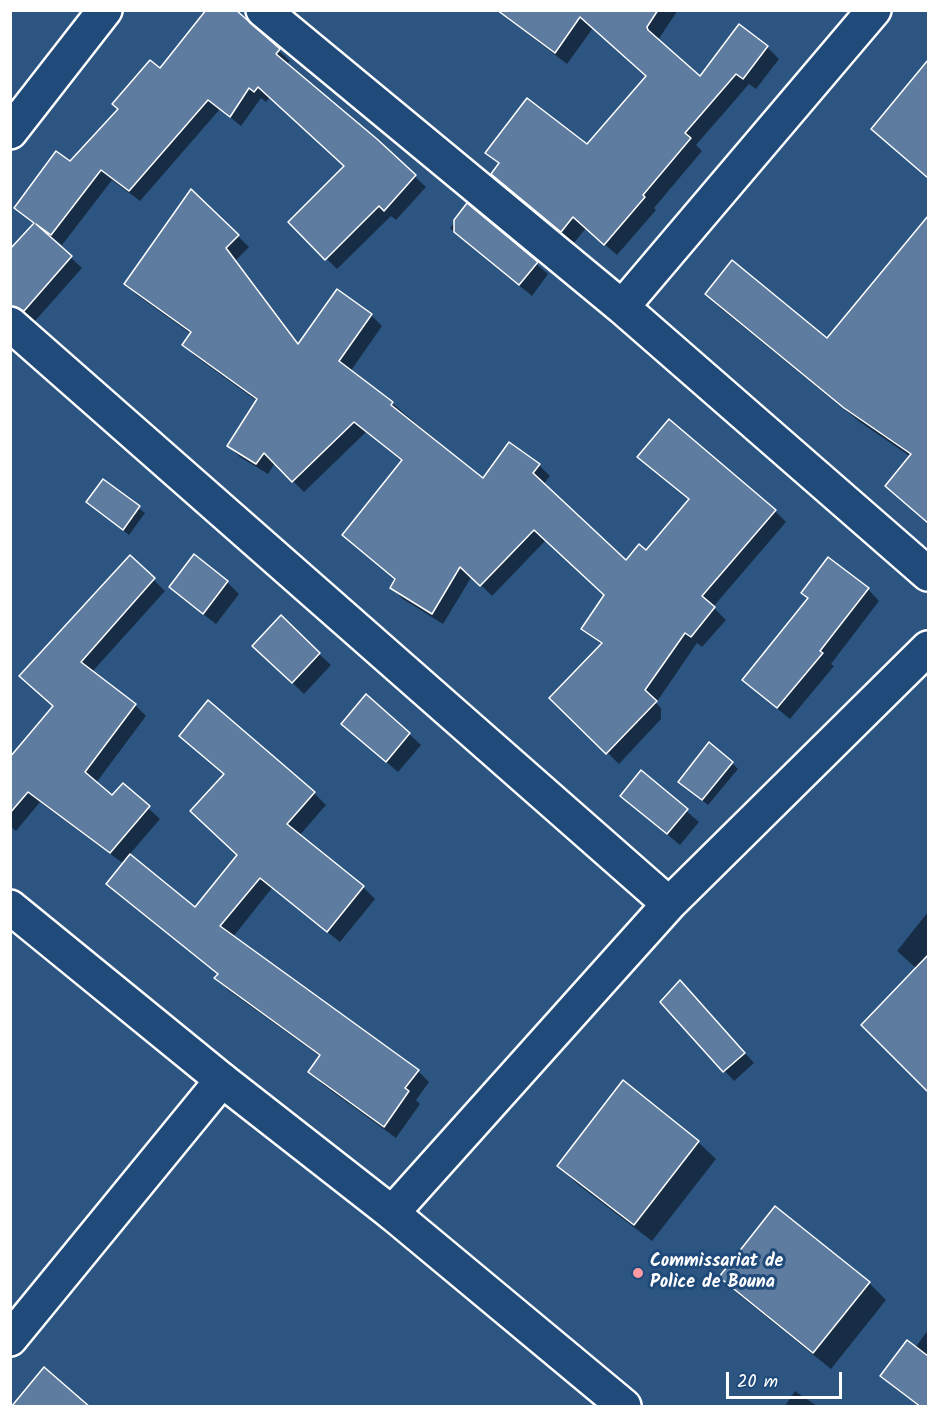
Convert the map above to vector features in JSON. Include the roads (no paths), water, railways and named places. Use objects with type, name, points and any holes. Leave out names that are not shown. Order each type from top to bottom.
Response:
[{"type":"street","points":[[10,132],[105,10]]},
{"type":"street","points":[[263,10],[621,307],[928,574]]},
{"type":"street","points":[[621,307],[874,10]]},
{"type":"street","points":[[10,324],[669,904]]},
{"type":"street","points":[[392,1213],[669,904],[928,648]]},
{"type":"street","points":[[10,907],[222,1080],[392,1213],[624,1407]]},
{"type":"street","points":[[10,1339],[222,1080]]},
{"type":"place","name":"Commissariat de Police de Bouna","points":[[638,1273]]}]
